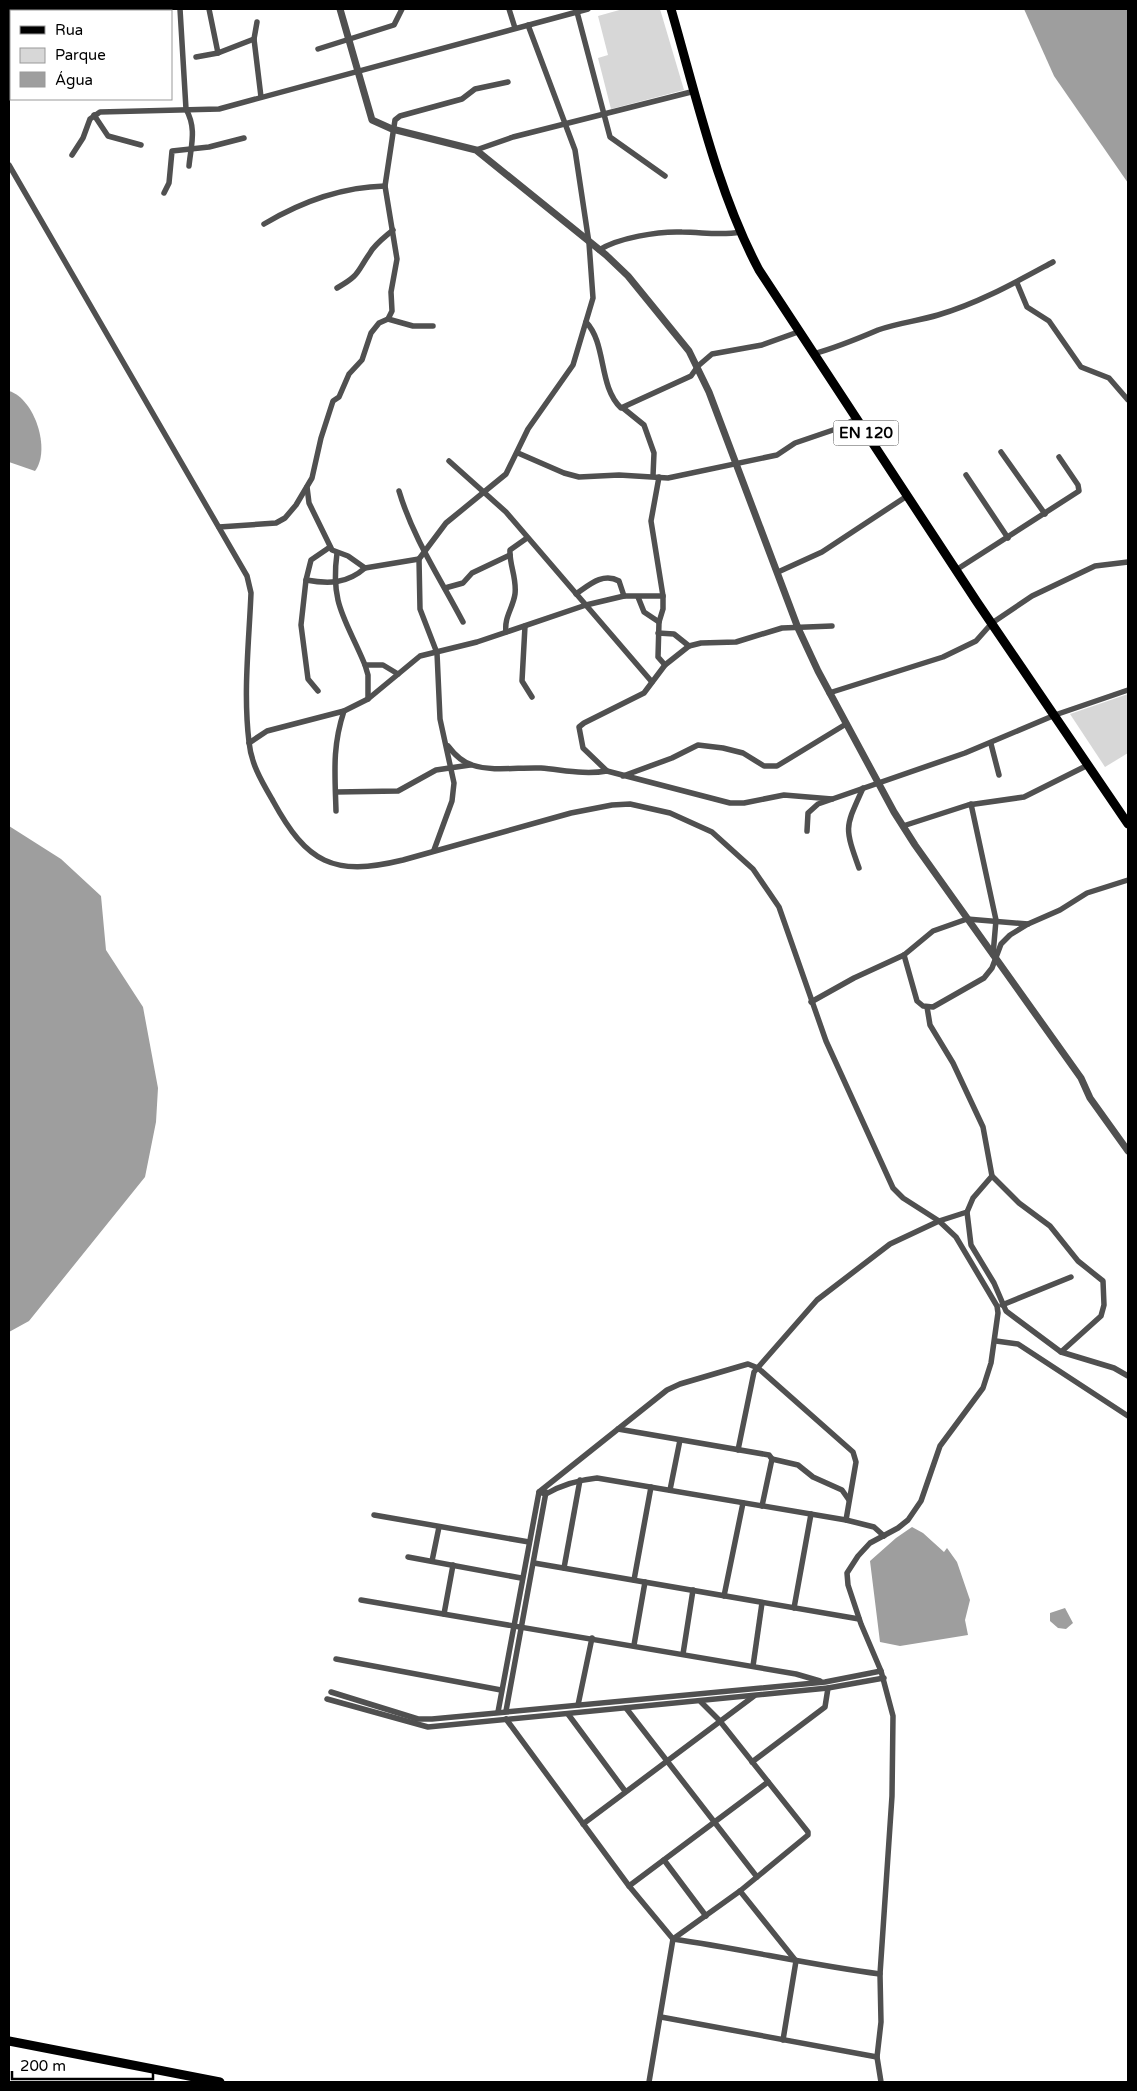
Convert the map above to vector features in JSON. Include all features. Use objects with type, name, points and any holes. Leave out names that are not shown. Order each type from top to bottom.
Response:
[{"type":"main road","name":"EN 120","points":[[672,9],[719,171],[740,232],[758,270],[906,496],[1128,824]]},
{"type":"main road","points":[[9,2041],[220,2082]]},
{"type":"street","points":[[180,9],[186,109],[193,121],[194,136],[189,166]]},
{"type":"street","points":[[209,9],[218,53]]},
{"type":"street","points":[[340,9],[372,120],[392,129],[476,150],[599,250],[628,276],[689,351],[698,366],[737,464],[798,628],[846,724],[903,826],[1081,1078],[1090,1098],[1128,1151]]},
{"type":"street","points":[[318,49],[394,25],[402,9]]},
{"type":"street","points":[[509,9],[515,28]]},
{"type":"street","points":[[72,154],[94,115],[100,112],[219,109],[588,9]]},
{"type":"street","points":[[577,12],[610,137],[614,142],[665,176]]},
{"type":"street","points":[[257,22],[254,39],[261,97]]},
{"type":"street","points":[[434,850],[452,801],[454,783],[437,695],[437,653],[420,609],[419,558],[446,523],[506,474],[536,416],[569,371],[593,298],[589,243],[575,150],[528,25]]},
{"type":"street","points":[[196,57],[218,53],[254,39]]},
{"type":"street","points":[[219,527],[276,523],[285,518],[296,505],[307,487],[317,463],[321,438],[334,401],[339,397],[349,374],[362,360],[371,333],[388,318],[392,311],[391,292],[397,259],[385,186],[392,129],[395,120],[400,116],[462,98],[475,89],[508,82]]},
{"type":"street","points":[[476,150],[513,137],[603,116],[695,91]]},
{"type":"street","points":[[94,115],[108,136],[141,145]]},
{"type":"street","points":[[164,193],[169,183],[170,154],[175,150],[191,150],[244,138]]},
{"type":"street","points":[[9,165],[247,576],[251,593],[246,715],[249,743],[258,774],[293,836],[315,856],[325,862],[365,868],[403,860],[572,813],[612,805],[649,807],[691,821],[712,832],[730,846],[753,869],[771,892],[784,920],[811,1002],[876,1152],[894,1188],[903,1198],[939,1221],[956,1237],[1000,1305],[1009,1315],[1061,1352],[1103,1364],[1128,1376]]},
{"type":"street","points":[[264,224],[308,201],[363,188],[385,186]]},
{"type":"street","points":[[337,288],[352,279],[362,269],[370,252],[393,230]]},
{"type":"street","points":[[599,250],[616,241],[672,232],[725,235],[740,232]]},
{"type":"street","points":[[813,354],[832,349],[879,330],[938,315],[1017,283],[1053,262]]},
{"type":"street","points":[[1017,283],[1027,307],[1049,321],[1081,367],[1109,378],[1128,400]]},
{"type":"street","points":[[388,318],[413,326],[433,326]]},
{"type":"street","points":[[586,322],[594,333],[607,381],[618,406],[644,426],[654,453],[656,477],[651,514],[663,596],[663,609],[658,633],[658,657],[665,665]]},
{"type":"street","points":[[623,408],[691,376],[698,366],[712,354],[762,345],[798,332]]},
{"type":"street","points":[[518,453],[564,473],[579,477],[683,476],[777,455],[796,443],[836,429],[856,418]]},
{"type":"street","points":[[1001,452],[1045,514]]},
{"type":"street","points":[[956,570],[1079,492],[1078,485],[1059,457]]},
{"type":"street","points":[[449,461],[506,512],[652,682]]},
{"type":"street","points":[[966,475],[1008,538]]},
{"type":"street","points":[[307,487],[309,503],[330,547],[337,553],[348,556],[365,568]]},
{"type":"street","points":[[399,490],[405,512],[423,552],[446,588],[463,622]]},
{"type":"street","points":[[778,572],[822,552],[906,496]]},
{"type":"street","points":[[506,632],[506,618],[512,608],[516,585],[510,550],[527,538]]},
{"type":"street","points":[[318,691],[308,678],[302,635],[306,580],[311,560],[330,547]]},
{"type":"street","points":[[337,553],[334,583],[342,617],[365,664],[368,675],[368,699]]},
{"type":"street","points":[[446,588],[463,583],[472,573],[510,554]]},
{"type":"street","points":[[306,580],[334,583],[359,574],[365,568],[419,558]]},
{"type":"street","points":[[829,693],[943,658],[976,641],[992,624],[1029,598],[1099,565],[1128,562]]},
{"type":"street","points":[[576,594],[597,580],[608,577],[619,581],[624,596]]},
{"type":"street","points":[[249,743],[267,731],[344,711],[368,699],[420,656],[437,653],[506,632],[586,605],[624,596],[663,596]]},
{"type":"street","points":[[638,597],[644,612],[659,622]]},
{"type":"street","points":[[525,626],[522,681],[532,697]]},
{"type":"street","points":[[607,772],[583,748],[580,727],[584,722],[644,693],[665,665],[689,646],[701,643],[736,642],[778,628],[832,626]]},
{"type":"street","points":[[658,633],[674,634],[689,646]]},
{"type":"street","points":[[365,664],[383,665],[398,674]]},
{"type":"street","points":[[807,831],[808,813],[812,807],[878,782],[991,744],[1055,715],[1128,690]]},
{"type":"street","points":[[336,811],[335,745],[344,711]]},
{"type":"street","points":[[623,776],[672,758],[698,745],[743,753],[764,766],[777,766],[846,724]]},
{"type":"street","points":[[446,744],[456,756],[471,765]]},
{"type":"street","points":[[991,744],[998,775]]},
{"type":"street","points":[[903,826],[970,804],[1024,797],[1088,764]]},
{"type":"street","points":[[336,792],[398,791],[436,770],[451,766],[471,765],[489,768],[540,768],[593,774],[607,772],[730,803],[744,803],[784,795],[832,799]]},
{"type":"street","points":[[859,868],[848,836],[847,826],[863,788]]},
{"type":"street","points":[[927,1007],[940,1004],[984,978],[992,968],[996,920],[970,804]]},
{"type":"street","points":[[994,957],[1004,940],[1028,924],[1060,910],[1086,893],[1128,880]]},
{"type":"street","points":[[811,1002],[854,978],[904,955],[932,932],[967,918],[1028,924]]},
{"type":"street","points":[[904,955],[917,1000],[927,1007],[930,1025],[953,1063],[983,1127],[992,1176],[1019,1202],[1050,1226],[1078,1261],[1104,1281],[1104,1306],[1101,1316],[1061,1352]]},
{"type":"street","points":[[881,2082],[877,2057],[881,2022],[880,1974],[892,1772],[893,1716],[884,1678],[859,1620],[848,1585],[847,1573],[858,1556],[870,1544],[898,1528],[916,1510],[926,1489],[940,1446],[974,1401],[988,1374],[996,1341],[1000,1305],[971,1245],[967,1212],[973,1198],[992,1176]]},
{"type":"street","points":[[738,1450],[754,1372],[817,1300],[890,1244],[939,1221],[967,1212]]},
{"type":"street","points":[[1000,1305],[1071,1277]]},
{"type":"street","points":[[996,1341],[1018,1344],[1128,1416]]},
{"type":"street","points":[[506,1711],[546,1490],[618,1429],[674,1386],[748,1364],[758,1368],[853,1452],[856,1462],[846,1520]]},
{"type":"street","points":[[618,1429],[769,1455],[772,1459],[798,1466],[813,1477],[842,1490],[850,1500]]},
{"type":"street","points":[[670,1490],[680,1440]]},
{"type":"street","points":[[762,1506],[772,1459]]},
{"type":"street","points":[[498,1712],[521,1578],[539,1492],[580,1480],[598,1478],[846,1520],[874,1527],[884,1536]]},
{"type":"street","points":[[564,1568],[580,1480]]},
{"type":"street","points":[[634,1580],[650,1487]]},
{"type":"street","points":[[724,1596],[743,1502]]},
{"type":"street","points":[[794,1608],[811,1514]]},
{"type":"street","points":[[374,1515],[528,1542]]},
{"type":"street","points":[[432,1561],[439,1527]]},
{"type":"street","points":[[408,1557],[521,1578]]},
{"type":"street","points":[[534,1563],[859,1620]]},
{"type":"street","points":[[444,1614],[453,1565]]},
{"type":"street","points":[[634,1645],[645,1582]]},
{"type":"street","points":[[683,1654],[693,1590]]},
{"type":"street","points":[[361,1600],[753,1666],[825,1682]]},
{"type":"street","points":[[753,1666],[762,1603]]},
{"type":"street","points":[[578,1705],[592,1638]]},
{"type":"street","points":[[336,1659],[501,1690]]},
{"type":"street","points":[[331,1692],[418,1719],[432,1720],[506,1711],[825,1682],[881,1671]]},
{"type":"street","points":[[327,1699],[417,1726],[428,1727],[701,1702],[828,1688],[884,1678]]},
{"type":"street","points":[[752,1762],[825,1707],[828,1688]]},
{"type":"street","points":[[583,1824],[719,1720],[754,1696]]},
{"type":"street","points":[[649,2082],[673,1940],[740,1891],[808,1835],[808,1832],[719,1720],[701,1702]]},
{"type":"street","points":[[626,1708],[665,1761],[757,1877]]},
{"type":"street","points":[[568,1714],[625,1791]]},
{"type":"street","points":[[506,1719],[583,1824],[673,1940],[880,1974]]},
{"type":"street","points":[[630,1886],[768,1782]]},
{"type":"street","points":[[664,1860],[706,1916]]},
{"type":"street","points":[[740,1891],[796,1961],[783,2040]]},
{"type":"street","points":[[661,2017],[877,2057]]},
{"type":"green space","points":[[623,9],[660,9],[684,90],[611,109],[598,58],[608,55],[598,16]]},
{"type":"green space","points":[[1128,694],[1128,753],[1105,767],[1070,714]]},
{"type":"water","points":[[1024,9],[1128,9],[1128,183],[1054,76]]},
{"type":"water","points":[[9,391],[26,404],[38,426],[41,451],[40,462],[35,471],[9,462]]},
{"type":"water","points":[[9,826],[61,859],[101,896],[106,950],[143,1007],[158,1088],[156,1122],[145,1177],[29,1321],[9,1332]]},
{"type":"water","points":[[912,1527],[923,1533],[944,1552],[947,1548],[957,1562],[970,1600],[965,1620],[968,1635],[900,1646],[880,1642],[870,1561],[896,1538]]},
{"type":"water","points":[[1065,1608],[1073,1623],[1066,1629],[1058,1628],[1050,1621],[1050,1613]]}]
